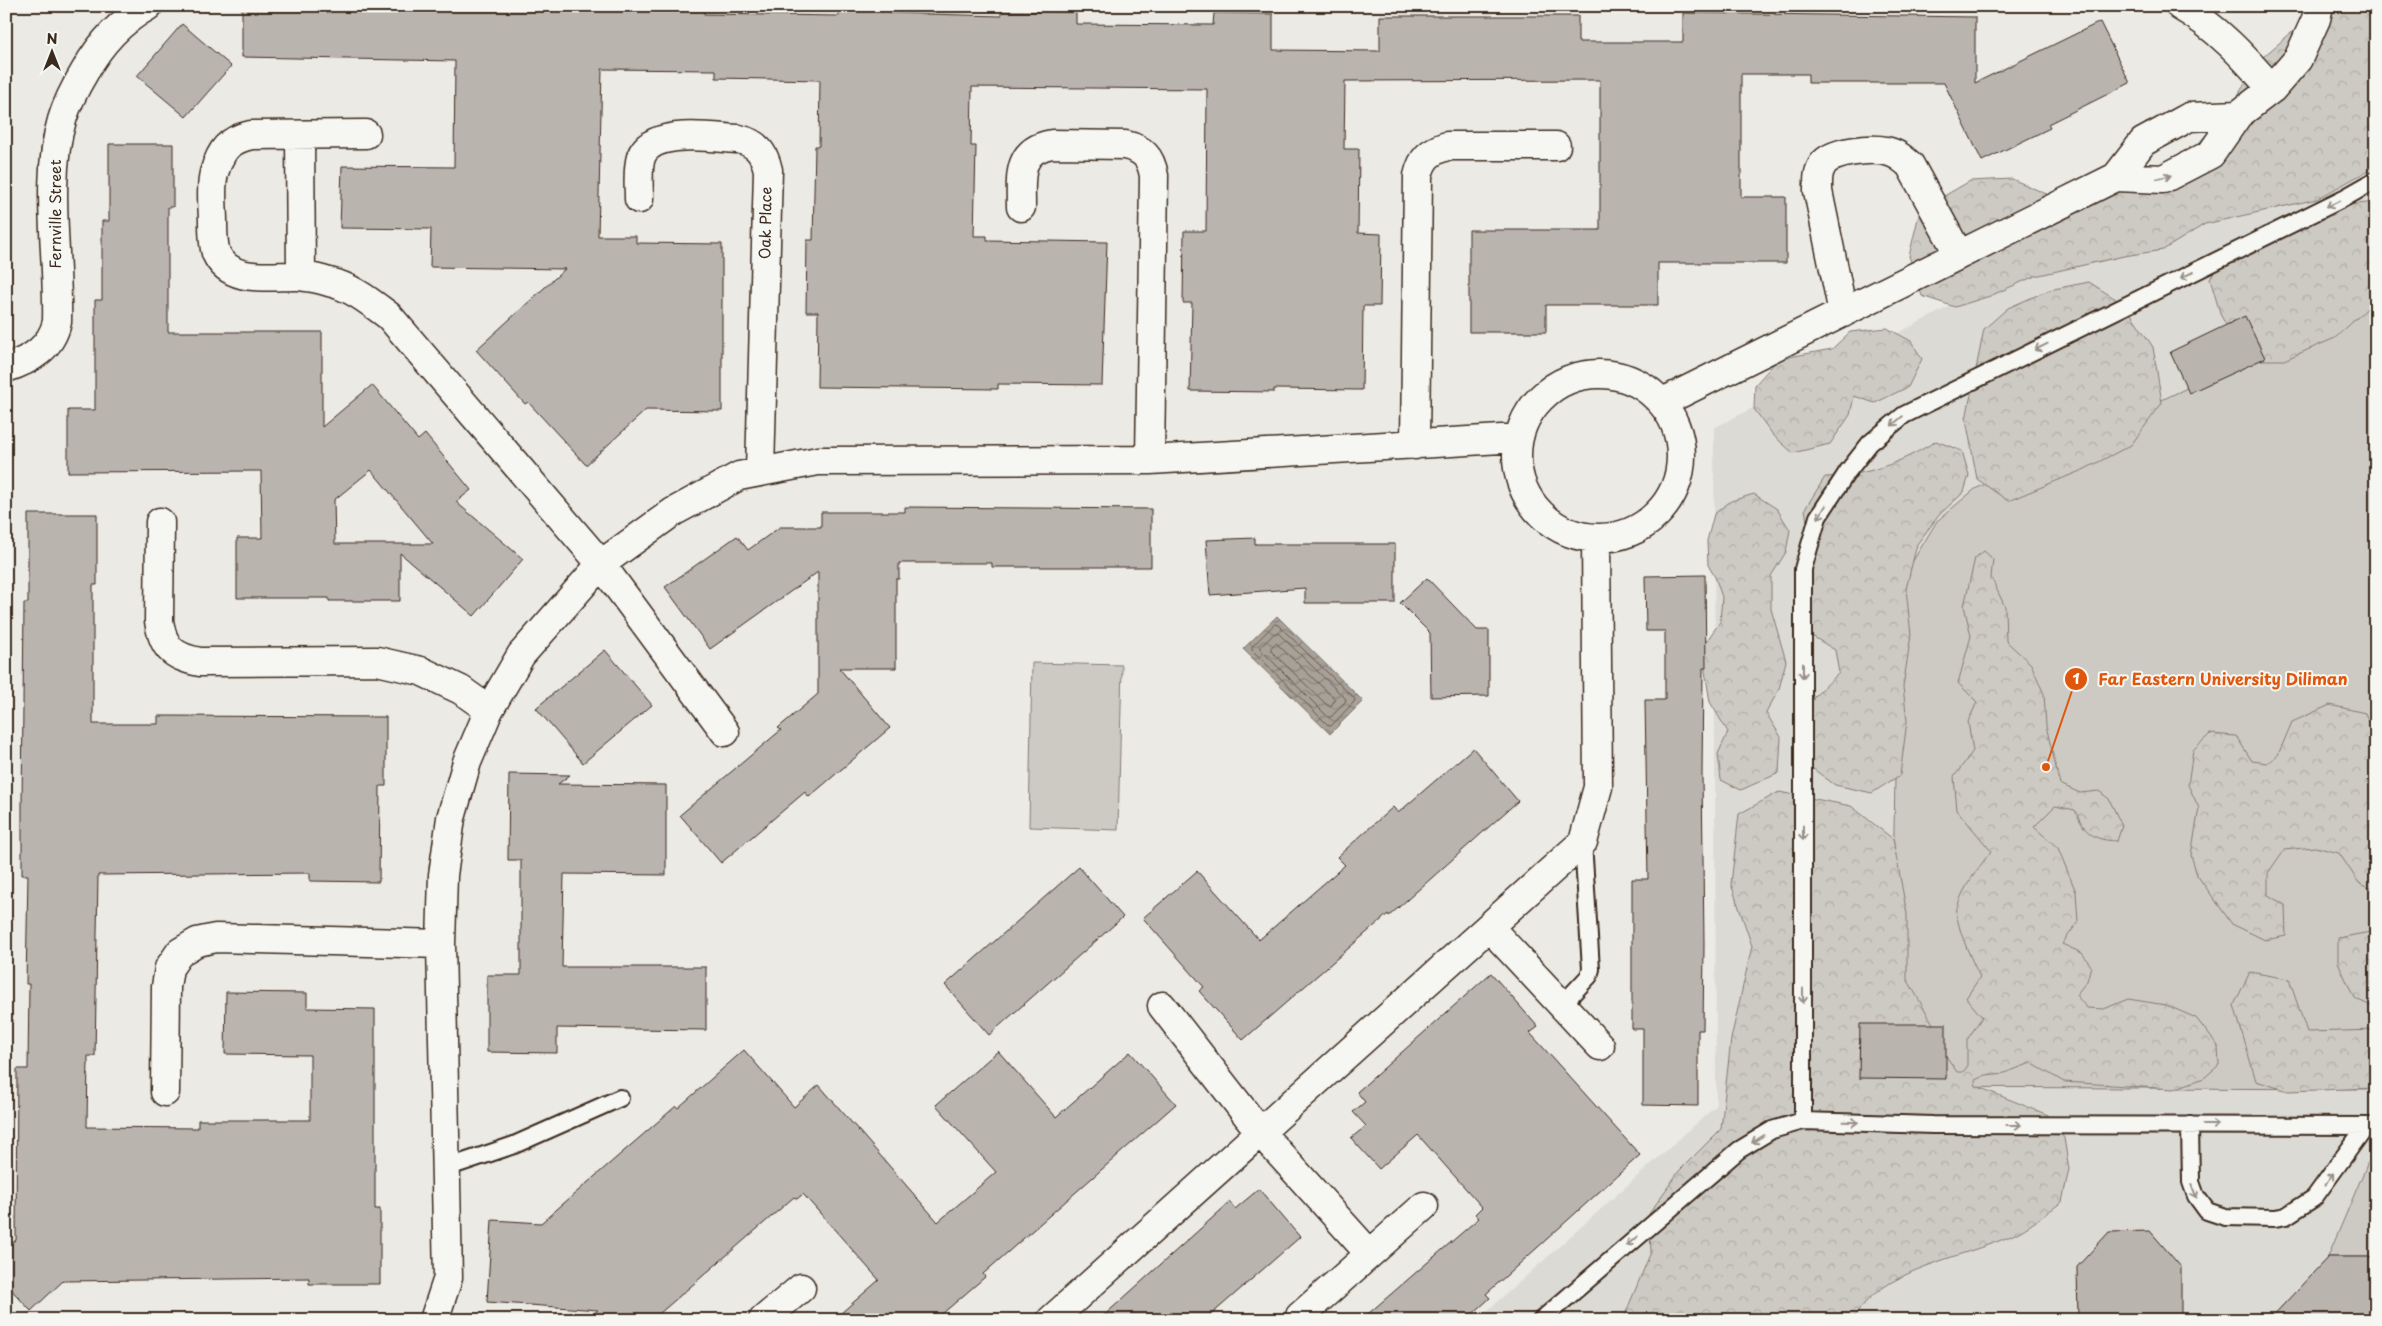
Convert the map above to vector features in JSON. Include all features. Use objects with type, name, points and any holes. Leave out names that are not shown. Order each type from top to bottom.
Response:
[{"type":"street","name":"Fernville Street","points":[[6,368],[20,364],[46,347],[53,336],[57,322],[54,194],[56,154],[62,120],[74,90],[102,44],[116,29],[148,6]]},
{"type":"street","points":[[2180,6],[2200,17],[2227,41],[2272,89]]},
{"type":"street","points":[[2116,177],[2163,180],[2205,159],[2211,154],[2238,115],[2272,89],[2298,59],[2316,19],[2319,6]]},
{"type":"street","points":[[1663,402],[2116,177],[2143,142],[2189,117],[2238,115]]},
{"type":"street","points":[[366,134],[251,135],[236,138],[225,148],[217,163],[212,182],[213,238],[216,253],[226,266],[238,274],[301,276],[331,282],[360,295],[389,316],[601,564],[725,732]]},
{"type":"street","points":[[300,135],[301,276]]},
{"type":"street","name":"Oak Place","points":[[639,199],[639,166],[642,155],[649,146],[659,140],[670,137],[738,139],[754,145],[766,158],[768,170],[760,471]]},
{"type":"street","points":[[1022,207],[1022,173],[1024,162],[1030,152],[1041,146],[1052,144],[1125,145],[1141,151],[1152,164],[1154,176],[1150,460]]},
{"type":"street","points":[[1415,445],[1418,176],[1420,165],[1427,155],[1436,149],[1448,146],[1556,146]]},
{"type":"street","points":[[1842,312],[1818,191],[1817,176],[1823,163],[1833,156],[1873,150],[1899,156],[1910,165],[1958,255]]},
{"type":"street","points":[[1598,373],[1633,380],[1663,402],[1680,436],[1681,474],[1664,508],[1633,532],[1596,538],[1561,529],[1533,506],[1518,474],[1518,438],[1534,405],[1562,382],[1598,373]]},
{"type":"street","points":[[434,1320],[448,1278],[441,944],[443,875],[451,818],[467,762],[489,710],[521,655],[601,564],[673,512],[739,476],[818,461],[1150,460],[1518,438]]},
{"type":"street","points":[[160,522],[159,621],[162,637],[171,650],[184,659],[200,662],[377,662],[421,671],[461,690],[489,710]]},
{"type":"street","points":[[1050,1320],[1584,842],[1598,787],[1596,538]]},
{"type":"street","points":[[1489,927],[1600,1046]]},
{"type":"street","points":[[165,1092],[166,986],[169,968],[180,952],[196,942],[216,938],[441,944]]},
{"type":"street","points":[[1162,1006],[1260,1132],[1370,1253]]},
{"type":"street","points":[[1300,1316],[1424,1206]]},
{"type":"street","points":[[763,1320],[801,1288]]},
{"type":"lane","points":[[1803,1121],[1803,570],[1818,517],[1848,471],[1870,443],[1904,414],[2337,202],[2376,180]]},
{"type":"lane","points":[[1561,1006],[1589,976],[1591,963],[1584,842]]},
{"type":"lane","points":[[446,1168],[514,1145],[620,1098]]},
{"type":"lane","points":[[1541,1320],[1739,1150],[1772,1130],[1803,1121],[1933,1125],[2371,1126]]},
{"type":"lane","points":[[2190,1125],[2191,1182],[2196,1196],[2207,1211],[2225,1217],[2275,1218],[2286,1216],[2314,1198],[2371,1126]]},
{"type":"shaded area","points":[[2376,6],[2376,1320],[1477,1320],[1716,1106],[1714,428],[2290,131]]},
{"type":"green space","points":[[2329,6],[2376,6],[2376,166],[2317,199],[2205,224],[2163,250],[2124,256],[2035,276],[1990,296],[1955,307],[1922,296],[1909,256],[1920,210],[1970,181],[2012,179],[2058,199],[2087,199],[2189,155],[2236,99],[2256,63],[2292,32],[2322,15]]},
{"type":"green space","points":[[2376,202],[2376,303],[2370,306],[2335,338],[2284,360],[2247,360],[2221,316],[2210,279],[2230,246],[2263,227],[2300,226],[2348,205]]},
{"type":"green space","points":[[2089,282],[2125,305],[2153,347],[2162,403],[2131,445],[2085,469],[2008,501],[1977,479],[1966,419],[1984,329],[2008,308],[2049,290]]},
{"type":"green space","points":[[2376,298],[2376,1089],[1889,1087],[1898,624],[1908,569],[1937,521],[1975,489]]},
{"type":"green space","points":[[1887,328],[1911,341],[1922,359],[1908,387],[1875,403],[1854,396],[1850,415],[1830,444],[1793,453],[1773,435],[1754,409],[1755,385],[1778,359],[1832,349],[1850,332]]},
{"type":"green space","points":[[1936,441],[1962,451],[1969,475],[1964,492],[1940,514],[1917,544],[1906,589],[1911,635],[1903,687],[1907,721],[1900,775],[1872,793],[1835,785],[1805,763],[1801,735],[1814,697],[1839,673],[1835,650],[1812,636],[1802,614],[1810,540],[1805,509],[1825,477],[1855,474],[1883,467],[1910,456]]},
{"type":"green space","points":[[1754,494],[1777,509],[1790,530],[1786,552],[1771,576],[1771,609],[1786,661],[1779,689],[1766,713],[1781,737],[1779,773],[1741,790],[1721,780],[1718,754],[1728,732],[1710,702],[1705,671],[1705,643],[1720,622],[1722,597],[1716,579],[1708,565],[1707,541],[1714,514],[1731,501]]},
{"type":"green space","points":[[1984,551],[1993,559],[1991,577],[2005,607],[2006,641],[2031,664],[2044,694],[2046,726],[2060,784],[2080,793],[2099,791],[2109,799],[2122,826],[2117,841],[2101,839],[2086,830],[2075,810],[2055,806],[2034,827],[2058,848],[2076,892],[2078,922],[2062,944],[2082,953],[2091,966],[2087,981],[2076,995],[2087,1008],[2104,1009],[2128,999],[2166,1005],[2196,1018],[2218,1046],[2219,1065],[2204,1078],[2174,1089],[2064,1082],[2031,1063],[2005,1073],[1986,1075],[1975,1080],[1976,1086],[2048,1115],[2064,1138],[2069,1169],[2062,1202],[2018,1233],[1923,1267],[1901,1277],[1882,1288],[1865,1303],[1853,1320],[1620,1320],[1624,1317],[1651,1252],[1649,1214],[1679,1171],[1721,1129],[1731,1039],[1752,946],[1731,884],[1739,814],[1779,792],[1851,806],[1893,839],[1907,914],[1907,979],[1933,1024],[1944,1053],[1957,1072],[1963,1072],[1967,1067],[1967,1040],[1982,1017],[1966,998],[1980,977],[1961,933],[1957,908],[1967,886],[1991,851],[1957,810],[1954,777],[1973,751],[1968,722],[1977,702],[1958,683],[1971,636],[1964,606],[1975,558]]},
{"type":"green space","points":[[1032,663],[1122,665],[1118,830],[1029,827]]},
{"type":"green space","points":[[2330,705],[2365,713],[2376,737],[2376,891],[2359,883],[2339,853],[2315,847],[2284,850],[2268,873],[2268,895],[2285,905],[2286,936],[2265,940],[2232,924],[2197,875],[2191,855],[2199,808],[2188,785],[2193,750],[2210,734],[2236,736],[2252,761],[2267,763],[2278,755],[2292,722]]},
{"type":"green space","points":[[2376,931],[2376,1002],[2371,1006],[2354,998],[2338,962],[2338,938]]},
{"type":"green space","points":[[2250,972],[2289,979],[2307,1032],[2376,1030],[2376,1088],[2288,1091],[2256,1081],[2234,1005]]},
{"type":"green space","points":[[2368,1162],[2376,1162],[2376,1257],[2328,1257]]},
{"type":"water","points":[[1277,616],[1363,701],[1330,734],[1243,649]]},
{"type":"building","points":[[242,6],[704,7],[704,14],[839,16],[839,6],[891,6],[890,13],[1001,16],[1001,11],[1076,12],[1076,24],[1213,25],[1214,13],[1273,14],[1273,50],[1380,51],[1380,16],[1578,16],[1578,42],[1683,42],[1683,13],[1975,17],[1975,83],[2100,22],[2130,83],[2048,124],[2050,128],[1982,161],[1944,83],[1808,83],[1808,74],[1741,74],[1741,197],[1786,197],[1786,263],[1658,263],[1658,305],[1546,305],[1546,332],[1469,332],[1469,230],[1600,230],[1600,80],[1345,81],[1344,149],[1359,149],[1358,233],[1381,234],[1380,306],[1363,306],[1362,390],[1274,389],[1274,392],[1190,391],[1192,303],[1183,303],[1184,231],[1206,231],[1207,89],[972,87],[971,146],[976,146],[974,236],[987,236],[987,240],[1107,242],[1102,385],[998,384],[998,389],[817,387],[818,312],[806,312],[807,240],[813,240],[815,146],[819,146],[820,80],[716,78],[716,70],[602,69],[598,236],[636,236],[636,243],[722,244],[722,411],[646,410],[586,465],[528,402],[525,404],[476,350],[565,269],[430,267],[431,229],[340,228],[342,166],[454,167],[455,61],[242,57]]},
{"type":"building","points":[[182,24],[231,66],[186,117],[137,76]]},
{"type":"building","points":[[109,144],[173,144],[173,207],[168,207],[168,332],[322,332],[322,427],[372,385],[418,440],[425,434],[471,490],[456,502],[523,559],[474,616],[400,553],[400,601],[329,601],[329,598],[237,598],[237,538],[262,538],[261,471],[68,472],[68,410],[95,410],[95,300],[102,300],[102,221],[109,221]],"holes":[[[371,470],[433,544],[335,544],[334,500]]]},
{"type":"building","points":[[2245,316],[2265,358],[2189,393],[2170,352]]},
{"type":"building","points":[[905,507],[1151,509],[1151,567],[992,567],[992,563],[899,563],[899,579],[896,579],[896,668],[839,668],[890,728],[809,797],[805,792],[721,863],[680,815],[781,730],[778,728],[818,694],[818,572],[710,649],[665,587],[737,536],[748,550],[780,527],[821,527],[821,512],[905,512]]},
{"type":"building","points":[[28,514],[97,514],[97,585],[93,585],[93,724],[158,724],[158,716],[386,717],[386,786],[380,786],[379,882],[310,881],[310,873],[98,875],[95,1056],[88,1056],[87,1127],[198,1128],[198,1120],[310,1120],[310,1055],[225,1054],[226,992],[307,993],[307,1008],[375,1009],[375,1209],[380,1209],[380,1284],[309,1284],[309,1278],[63,1281],[31,1311],[6,1284],[6,1248],[16,1240],[17,1069],[28,1069],[29,984],[26,984],[28,875],[22,875],[22,806],[24,603],[28,603]]},
{"type":"building","points":[[1255,538],[1255,544],[1395,544],[1395,603],[1305,603],[1305,588],[1210,595],[1206,540]]},
{"type":"building","points":[[1705,575],[1706,668],[1703,668],[1702,775],[1703,1030],[1698,1030],[1698,1106],[1643,1105],[1643,1029],[1632,1029],[1632,879],[1648,879],[1645,700],[1665,700],[1665,631],[1646,631],[1645,576]]},
{"type":"building","points":[[1427,578],[1477,630],[1489,630],[1489,696],[1431,697],[1430,633],[1400,603]]},
{"type":"building","points":[[605,650],[652,705],[583,763],[536,708]]},
{"type":"building","points":[[1473,748],[1518,801],[1389,916],[1388,914],[1243,1040],[1199,991],[1204,987],[1143,918],[1197,871],[1259,940],[1345,865],[1337,857],[1393,807],[1398,813]]},
{"type":"building","points":[[509,774],[570,775],[558,784],[666,785],[666,875],[564,874],[562,967],[706,967],[706,1030],[557,1028],[557,1053],[487,1052],[487,975],[521,975],[521,860],[508,860]]},
{"type":"building","points":[[1079,867],[1123,917],[989,1035],[945,985]]},
{"type":"building","points":[[1491,973],[1538,1027],[1530,1033],[1640,1155],[1486,1294],[1490,1298],[1466,1320],[1361,1320],[1479,1218],[1475,1214],[1482,1207],[1418,1135],[1379,1169],[1351,1138],[1366,1126],[1353,1112],[1365,1102],[1357,1092]]},
{"type":"building","points":[[1860,1024],[1946,1024],[1946,1079],[1859,1078]]},
{"type":"building","points":[[744,1050],[794,1107],[819,1085],[938,1222],[996,1172],[936,1105],[998,1051],[1056,1117],[1130,1052],[1176,1104],[983,1274],[985,1277],[935,1320],[833,1320],[879,1280],[803,1194],[797,1199],[794,1197],[652,1320],[587,1320],[598,1310],[487,1302],[492,1220],[541,1223]]},
{"type":"building","points":[[1259,1189],[1300,1237],[1205,1320],[1099,1320],[1230,1202],[1235,1209]]},
{"type":"building","points":[[2150,1231],[2181,1267],[2181,1320],[2078,1320],[2077,1267],[2109,1232]]},
{"type":"building","points":[[2328,1257],[2376,1257],[2376,1320],[2269,1320]]},
{"type":"place","name":"Far Eastern University Diliman","points":[[2046,767]]}]
